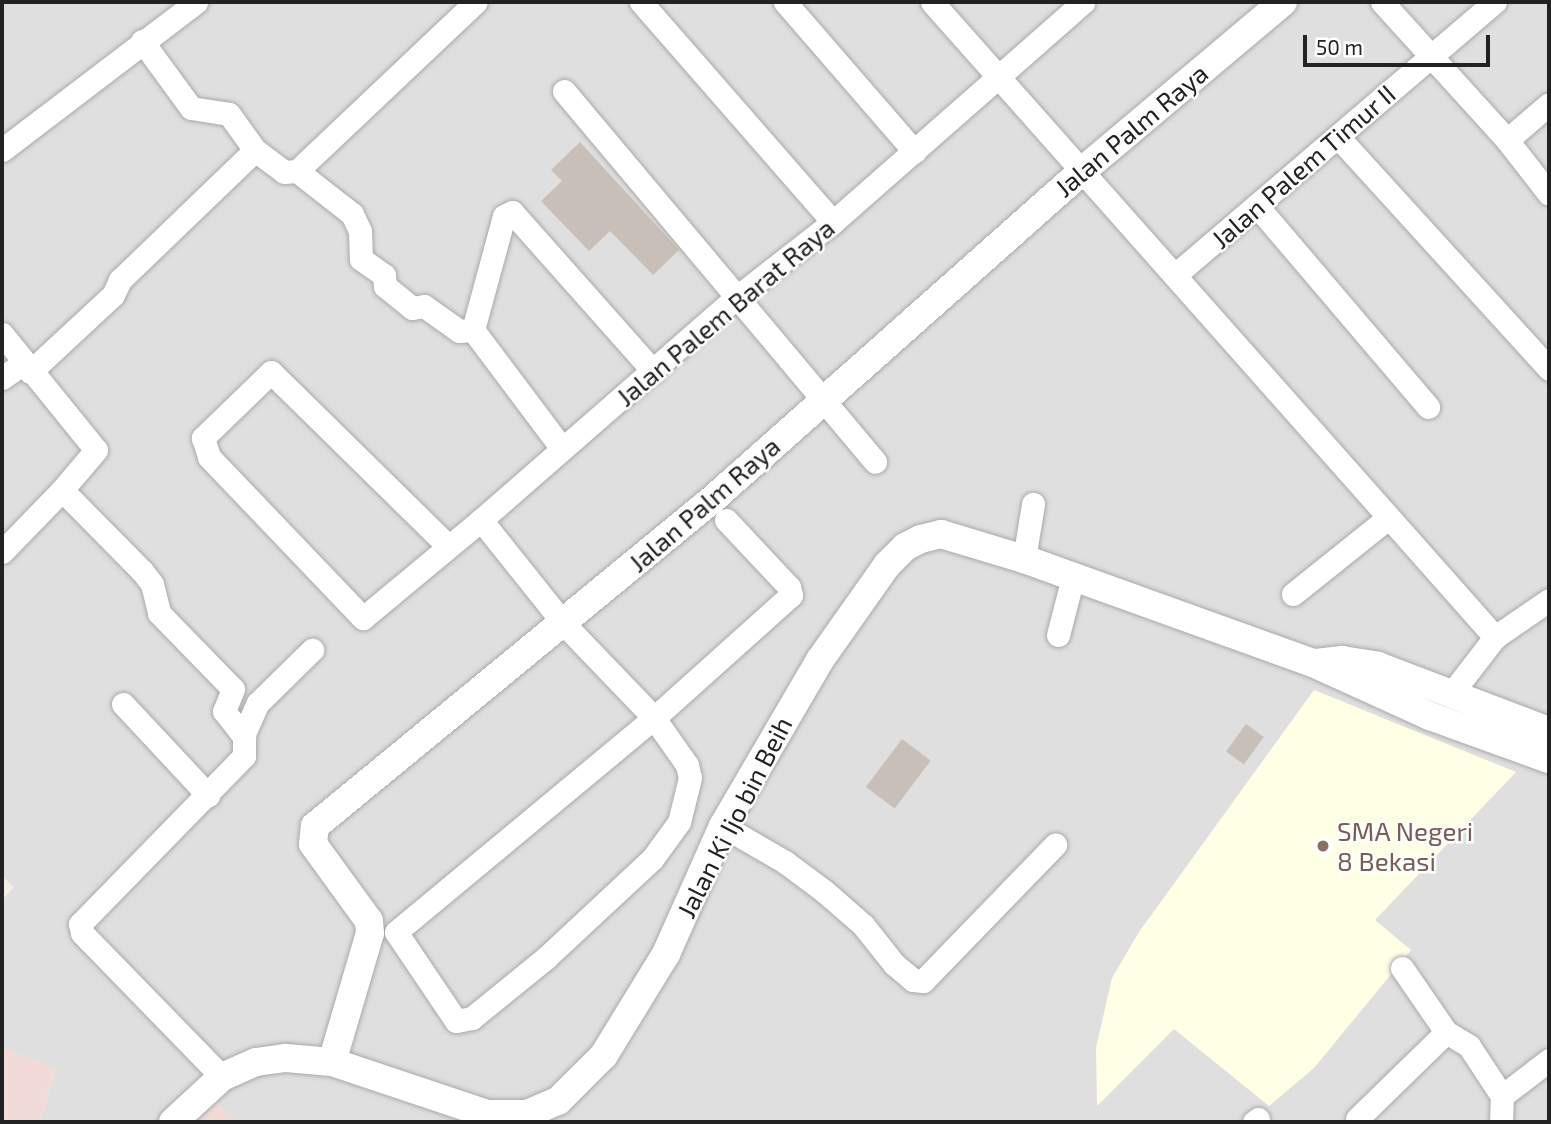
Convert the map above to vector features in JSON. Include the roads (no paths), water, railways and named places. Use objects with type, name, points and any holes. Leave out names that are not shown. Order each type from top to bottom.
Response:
[{"type":"street","points":[[2,150],[196,2]]},
{"type":"street","points":[[142,41],[184,102],[196,110],[210,108],[229,114],[255,150],[284,172],[297,171],[476,2]]},
{"type":"street","points":[[641,2],[833,222]]},
{"type":"street","points":[[785,2],[915,152]]},
{"type":"street","points":[[932,2],[1495,637]]},
{"type":"street","name":"Jalan Palem Barat Raya","points":[[448,546],[271,372],[206,433],[203,443],[209,457],[363,618],[481,520],[561,447],[737,297],[833,222],[915,152],[1083,2]]},
{"type":"street","name":"Jalan Palm Raya","points":[[331,1062],[370,933],[369,921],[313,844],[315,826],[564,624],[1081,172],[1283,2]]},
{"type":"street","points":[[1382,2],[1507,140],[1549,194]]},
{"type":"street","name":"Jalan Palem Timur II","points":[[1175,275],[1339,138],[1431,55],[1495,2]]},
{"type":"street","points":[[564,91],[821,401],[875,462]]},
{"type":"street","points":[[1507,140],[1549,104]]},
{"type":"street","points":[[1339,138],[1549,369]]},
{"type":"street","points":[[2,378],[26,368],[113,295],[120,280],[255,150]]},
{"type":"street","points":[[297,171],[352,214],[360,232],[361,259],[384,275],[385,286],[412,308],[425,306],[459,331],[473,330]]},
{"type":"street","points":[[1257,206],[1429,407]]},
{"type":"street","points":[[473,330],[504,216],[512,212],[653,371]]},
{"type":"street","points":[[473,330],[561,447]]},
{"type":"street","points":[[2,334],[26,368],[96,450],[62,490],[2,552]]},
{"type":"street","points":[[62,490],[142,571],[152,584],[159,613],[230,684],[232,694],[225,714],[243,736]]},
{"type":"street","points":[[1024,559],[1033,504]]},
{"type":"street","points":[[1293,594],[1388,518]]},
{"type":"street","points":[[481,520],[564,624],[654,718],[687,765],[690,778],[679,822],[652,859],[547,957],[472,1017],[456,1021],[396,932],[654,718],[791,595],[789,587],[726,520]]},
{"type":"street","name":"Jalan Ki Ijo bin Beih","points":[[173,1122],[222,1077],[256,1062],[286,1058],[331,1062],[487,1114],[531,1118],[558,1101],[604,1055],[666,954],[723,827],[855,605],[905,547],[941,534],[1024,559],[1313,663],[1430,716],[1549,759]]},
{"type":"street","points":[[1058,635],[1073,577]]},
{"type":"street","points":[[1451,694],[1495,637],[1549,600]]},
{"type":"street","points":[[222,1077],[82,933],[80,924],[244,756],[243,736],[258,703],[312,650]]},
{"type":"street","name":"Jalan Ki Ijo bin Beih","points":[[1313,663],[1342,660],[1378,666],[1549,731]]},
{"type":"street","points":[[124,704],[208,795]]},
{"type":"street","points":[[723,827],[785,862],[824,891],[863,925],[894,964],[913,980],[923,981],[1055,845]]},
{"type":"street","points":[[1402,968],[1446,1031],[1468,1046],[1502,1096],[1501,1122]]},
{"type":"street","points":[[1357,1119],[1446,1031]]},
{"type":"street","points":[[1502,1096],[1549,1060]]},
{"type":"place","name":"SMA Negeri 8 Bekasi","points":[[1323,846]]}]
